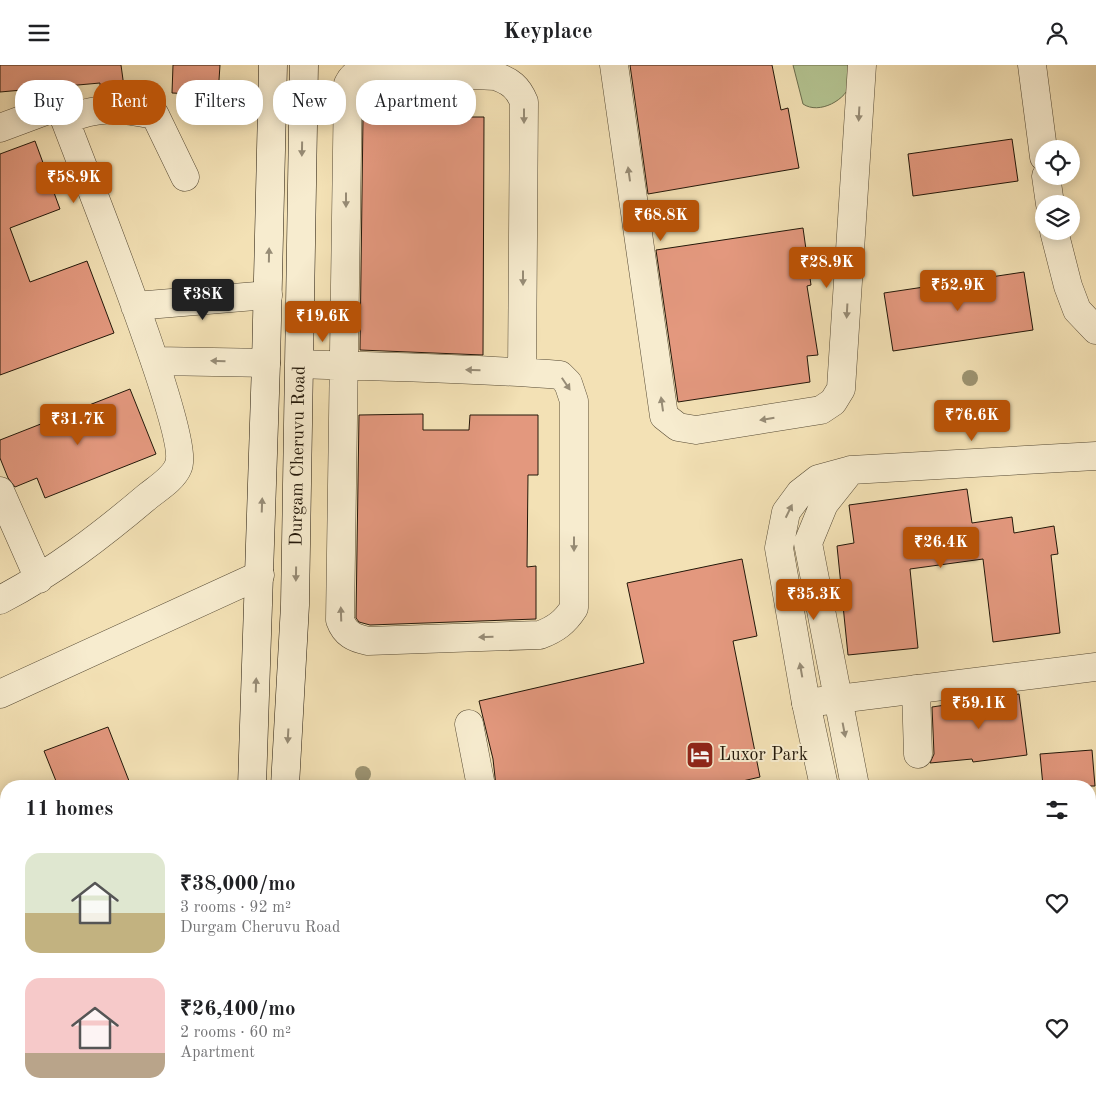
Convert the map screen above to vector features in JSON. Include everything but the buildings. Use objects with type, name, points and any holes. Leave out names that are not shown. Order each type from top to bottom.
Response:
[{"type":"street","name":"Durgam Cheruvu Road","points":[[252,780],[260,575],[273,65]]},
{"type":"street","name":"Durgam Cheruvu Road","points":[[304,65],[304,80]]},
{"type":"street","points":[[614,65],[664,416],[678,427],[696,430],[820,410],[832,402],[841,389],[862,65]]},
{"type":"street","points":[[1032,65],[1042,140]]},
{"type":"street","points":[[300,364],[345,365],[522,372],[560,375],[568,383],[574,401],[574,608],[566,620],[555,629],[540,635],[368,641],[346,633],[340,620],[345,365],[347,99],[348,84],[352,75],[361,71],[374,70],[495,76],[506,80],[519,90],[524,102],[522,372]]},
{"type":"street","points":[[83,113],[105,108],[155,115],[184,177]]},
{"type":"street","points":[[0,128],[15,122]]},
{"type":"street","points":[[0,600],[39,579],[114,525],[174,474],[180,459],[156,361],[67,125]]},
{"type":"street","name":"Durgam Cheruvu Road","points":[[285,780],[296,544],[303,125]]},
{"type":"street","points":[[1056,240],[1068,286],[1077,310],[1096,330]]},
{"type":"street","points":[[135,306],[268,295]]},
{"type":"street","points":[[156,361],[266,363]]},
{"type":"street","points":[[823,780],[806,703],[780,548],[786,512],[800,493],[818,479],[851,470],[1096,456]]},
{"type":"street","points":[[851,470],[824,503],[808,543],[854,780]]},
{"type":"street","points":[[0,491],[39,579]]},
{"type":"street","points":[[260,543],[296,544]]},
{"type":"street","points":[[0,694],[260,575]]},
{"type":"street","points":[[806,703],[1096,667]]},
{"type":"street","points":[[916,689],[918,754]]},
{"type":"street","points":[[469,724],[480,780]]},
{"type":"green space","points":[[793,65],[852,65],[851,82],[844,95],[832,104],[817,108],[809,107],[803,104]]},
{"type":"place","name":"Luxor Park","points":[[700,755]]}]
